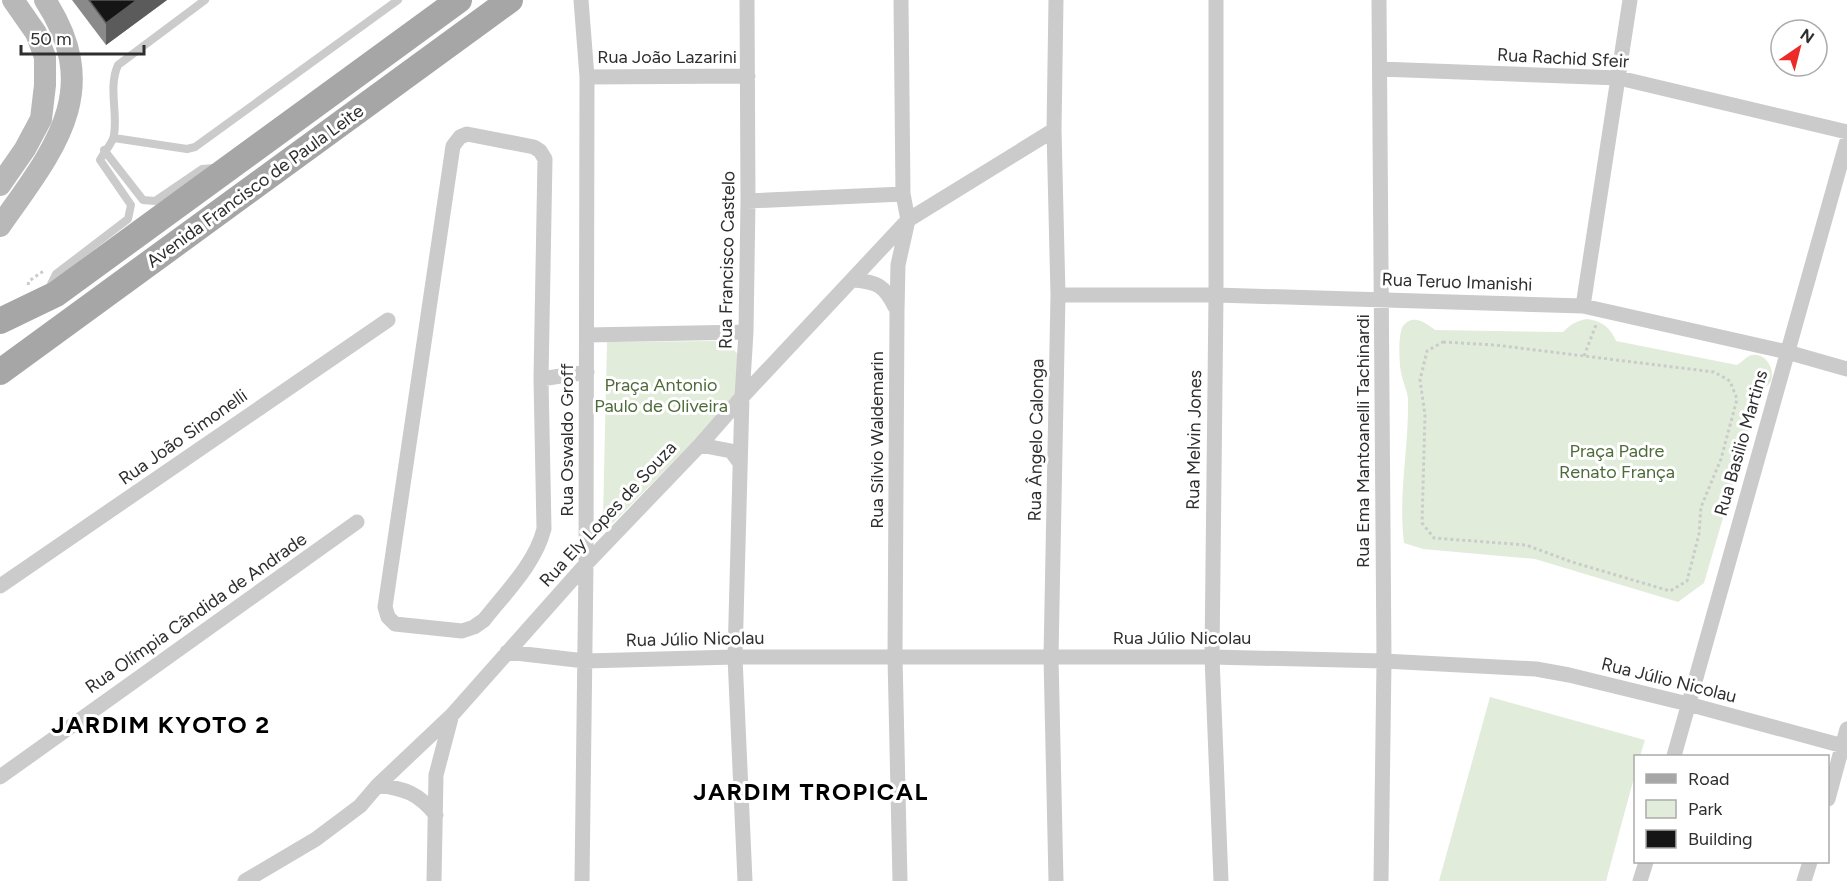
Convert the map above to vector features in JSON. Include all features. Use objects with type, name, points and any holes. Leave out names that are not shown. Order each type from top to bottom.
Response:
[{"type":"main road","points":[[0,184],[26,149],[41,119],[45,85],[45,57],[36,33],[13,0]]},
{"type":"main road","points":[[0,226],[46,160],[67,116],[73,88],[71,59],[63,34],[45,0]]},
{"type":"main road","name":"Avenida Francisco de Paula Leite","points":[[0,321],[56,294],[459,0]]},
{"type":"main road","name":"Avenida Francisco de Paula Leite","points":[[0,372],[510,0]]},
{"type":"main road","points":[[144,229],[162,254]]},
{"type":"street","name":"Rua Oswaldo Groff","points":[[581,0],[587,77],[586,564],[582,881]]},
{"type":"street","name":"Rua Francisco Castelo","points":[[745,881],[735,657],[746,332],[747,0]]},
{"type":"street","name":"Rua Sílvio Waldemarin","points":[[900,0],[903,194],[908,220],[898,265],[897,311],[895,657],[900,881]]},
{"type":"street","name":"Rua Ângelo Calonga","points":[[1056,0],[1054,130],[1058,295],[1051,657],[1056,881]]},
{"type":"street","name":"Rua Melvin Jones","points":[[1216,0],[1212,657],[1221,881]]},
{"type":"street","name":"Rua Ema Mantoanelli Tachinardi","points":[[1379,0],[1384,661],[1381,881]]},
{"type":"street","points":[[1583,306],[1620,78],[1630,0]]},
{"type":"street","name":"Rua Rachid Sfeir","points":[[1380,69],[1620,78],[1847,132]]},
{"type":"street","name":"Rua João Lazarini","points":[[587,77],[748,76]]},
{"type":"street","name":"Rua Ely Lopes de Souza","points":[[245,881],[316,839],[360,806],[378,785],[452,715],[586,564],[700,445],[908,220],[1054,130]]},
{"type":"street","points":[[467,134],[534,147],[545,159],[541,379],[544,529],[533,558],[484,620],[474,627],[462,631],[395,624],[388,617],[385,607],[453,146],[460,137],[467,134]]},
{"type":"street","name":"Rua Basilio Martins","points":[[1674,755],[1847,141]]},
{"type":"street","points":[[748,201],[903,194]]},
{"type":"street","points":[[854,280],[873,282],[887,290],[897,311]]},
{"type":"street","name":"Rua Teruo Imanishi","points":[[1058,295],[1215,295],[1583,306],[1787,352],[1847,369]]},
{"type":"street","name":"Rua João Simonelli","points":[[0,586],[388,320]]},
{"type":"street","points":[[587,335],[746,332]]},
{"type":"street","points":[[541,379],[587,372]]},
{"type":"street","points":[[700,445],[732,451],[740,464]]},
{"type":"street","name":"Rua Olímpia Cândida de Andrade","points":[[0,777],[357,522]]},
{"type":"street","name":"Rua Júlio Nicolau","points":[[507,652],[585,661],[735,657],[1212,657],[1384,661],[1536,669],[1688,704],[1845,746]]},
{"type":"street","points":[[434,881],[436,775],[452,715]]},
{"type":"street","points":[[1829,793],[1845,746],[1847,729]]},
{"type":"street","points":[[378,785],[411,793],[424,800],[436,815]]},
{"type":"street","points":[[1640,881],[1645,863]]},
{"type":"street","points":[[1804,881],[1809,863]]},
{"type":"lane","points":[[56,294],[51,284],[56,274],[128,219],[131,205],[100,160],[104,150],[114,138],[114,80],[118,65],[205,0]]},
{"type":"lane","points":[[114,138],[187,148],[195,147],[398,0]]},
{"type":"lane","points":[[104,150],[143,200],[150,202],[155,201],[202,169],[210,167],[223,170]]},
{"type":"path","points":[[1583,306],[1596,325],[1584,356]]},
{"type":"path","points":[[1443,342],[1495,345],[1584,356],[1714,372],[1730,381],[1737,399],[1721,459],[1701,507],[1698,534],[1687,581],[1670,591],[1572,562],[1526,545],[1434,538],[1422,523],[1425,415],[1420,381],[1427,351],[1443,342]]},
{"type":"green space","name":"Praça Padre Renato França","points":[[1587,319],[1605,325],[1616,341],[1737,365],[1754,355],[1764,358],[1772,371],[1768,386],[1760,391],[1704,583],[1678,602],[1535,559],[1423,549],[1404,543],[1402,507],[1408,399],[1400,362],[1403,326],[1411,320],[1419,320],[1435,330],[1563,332],[1574,323]]},
{"type":"green space","name":"Praça Antonio Paulo de Oliveira","points":[[717,341],[730,346],[737,353],[737,397],[613,523],[607,524],[603,518],[607,342]]},
{"type":"green space","points":[[1490,697],[1645,740],[1640,755],[1634,755],[1634,778],[1606,881],[1439,881]]},
{"type":"building","points":[[89,0],[137,0],[106,23]]},
{"type":"district","name":"JARDIM KYOTO 2","points":[[161,725]]},
{"type":"district","name":"JARDIM TROPICAL","points":[[811,792]]}]
